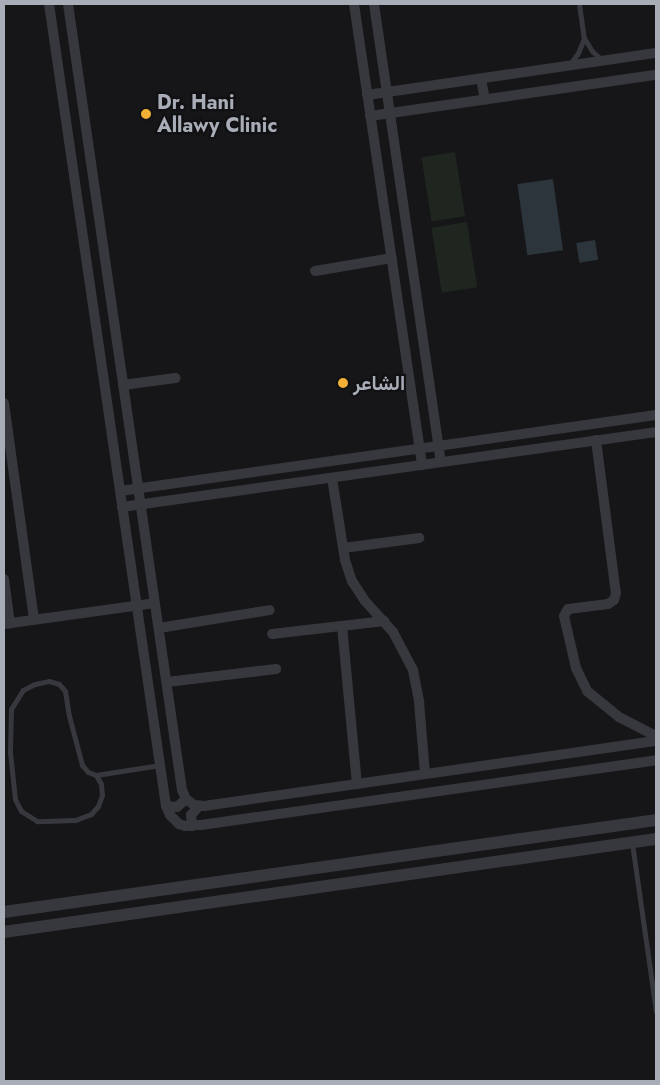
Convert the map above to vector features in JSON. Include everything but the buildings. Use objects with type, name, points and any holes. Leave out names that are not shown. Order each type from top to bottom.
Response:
[{"type":"street","points":[[49,4],[166,806],[174,820],[185,826],[192,826],[656,760]]},
{"type":"street","points":[[68,4],[182,790],[186,800],[199,806],[656,741]]},
{"type":"street","points":[[354,4],[422,465]]},
{"type":"street","points":[[374,4],[441,462]]},
{"type":"street","points":[[367,95],[656,53]]},
{"type":"street","points":[[370,116],[656,75]]},
{"type":"street","points":[[482,79],[485,100]]},
{"type":"street","points":[[315,271],[392,258]]},
{"type":"street","points":[[123,385],[176,378]]},
{"type":"street","points":[[4,404],[34,620]]},
{"type":"street","points":[[120,491],[656,415]]},
{"type":"street","points":[[122,507],[656,432]]},
{"type":"street","points":[[596,440],[616,593],[614,600],[608,604],[568,609],[564,616],[576,668],[588,691],[618,717],[656,736]]},
{"type":"street","points":[[332,478],[348,571],[358,591],[401,644],[416,680],[425,774]]},
{"type":"street","points":[[343,548],[419,538]]},
{"type":"street","points":[[4,579],[7,624],[155,603]]},
{"type":"street","points":[[159,628],[270,610]]},
{"type":"street","points":[[272,634],[384,621]]},
{"type":"street","points":[[342,626],[357,784]]},
{"type":"street","points":[[167,682],[276,669]]},
{"type":"street","points":[[166,806],[177,807],[186,800]]},
{"type":"street","points":[[192,826],[191,814],[199,806]]},
{"type":"street","points":[[4,912],[656,820]]},
{"type":"street","points":[[4,932],[656,839]]},
{"type":"lane","points":[[579,4],[584,38],[592,51],[603,61]]},
{"type":"lane","points":[[568,66],[578,53],[584,38]]},
{"type":"lane","points":[[96,775],[101,784],[102,795],[98,806],[86,816],[68,820],[37,820],[21,811],[14,792],[10,725],[11,709],[23,690],[42,682],[56,682],[62,687],[82,765],[96,775],[160,764]]},
{"type":"lane","points":[[632,843],[656,1011]]},
{"type":"shaded area","points":[[455,152],[465,216],[432,222],[421,157]]},
{"type":"shaded area","points":[[553,179],[563,250],[527,255],[517,184]]},
{"type":"shaded area","points":[[467,222],[477,287],[442,293],[431,228]]},
{"type":"shaded area","points":[[595,240],[598,260],[579,263],[576,243]]},
{"type":"place","name":"Dr. Hani Allawy Clinic","points":[[146,114]]},
{"type":"place","name":"الشاعر","points":[[343,383]]}]
